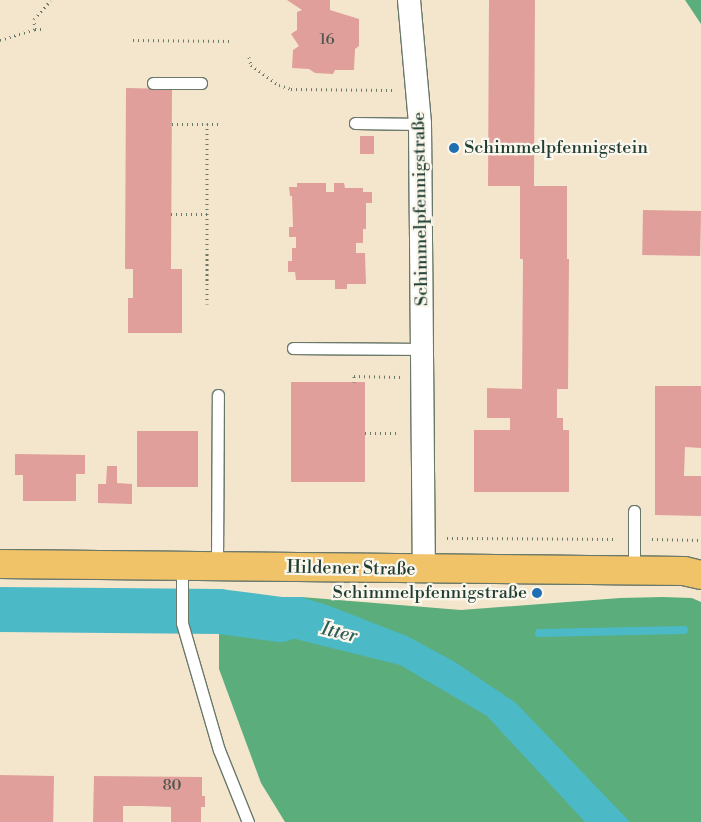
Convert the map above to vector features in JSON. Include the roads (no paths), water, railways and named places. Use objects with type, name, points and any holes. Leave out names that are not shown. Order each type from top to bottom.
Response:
[{"type":"main road","name":"Hildener Straße","points":[[0,564],[182,572],[217,567],[424,570],[634,570],[684,571],[701,575]]},
{"type":"street","name":"Schimmelpfennigstraße","points":[[409,0],[420,124],[424,570]]},
{"type":"lane","points":[[153,83],[201,84]]},
{"type":"lane","points":[[355,123],[420,124]]},
{"type":"lane","points":[[293,348],[423,349]]},
{"type":"lane","points":[[217,567],[218,395]]},
{"type":"lane","points":[[634,510],[634,570]]},
{"type":"lane","points":[[182,572],[182,623],[219,750],[248,822]]},
{"type":"water","points":[[0,596],[139,596],[139,624],[0,624]]},
{"type":"water","points":[[219,597],[301,597],[407,636],[455,662],[516,703],[630,822],[585,822],[487,716],[400,665],[219,620]]},
{"type":"waterway","name":"Itter","points":[[0,609],[219,611],[280,619]]},
{"type":"waterway","points":[[539,633],[684,630]]},
{"type":"place","name":"Schimmelpfennigstein","points":[[454,148]]},
{"type":"place","name":"Schimmelpfennigstraße","points":[[537,593]]}]
